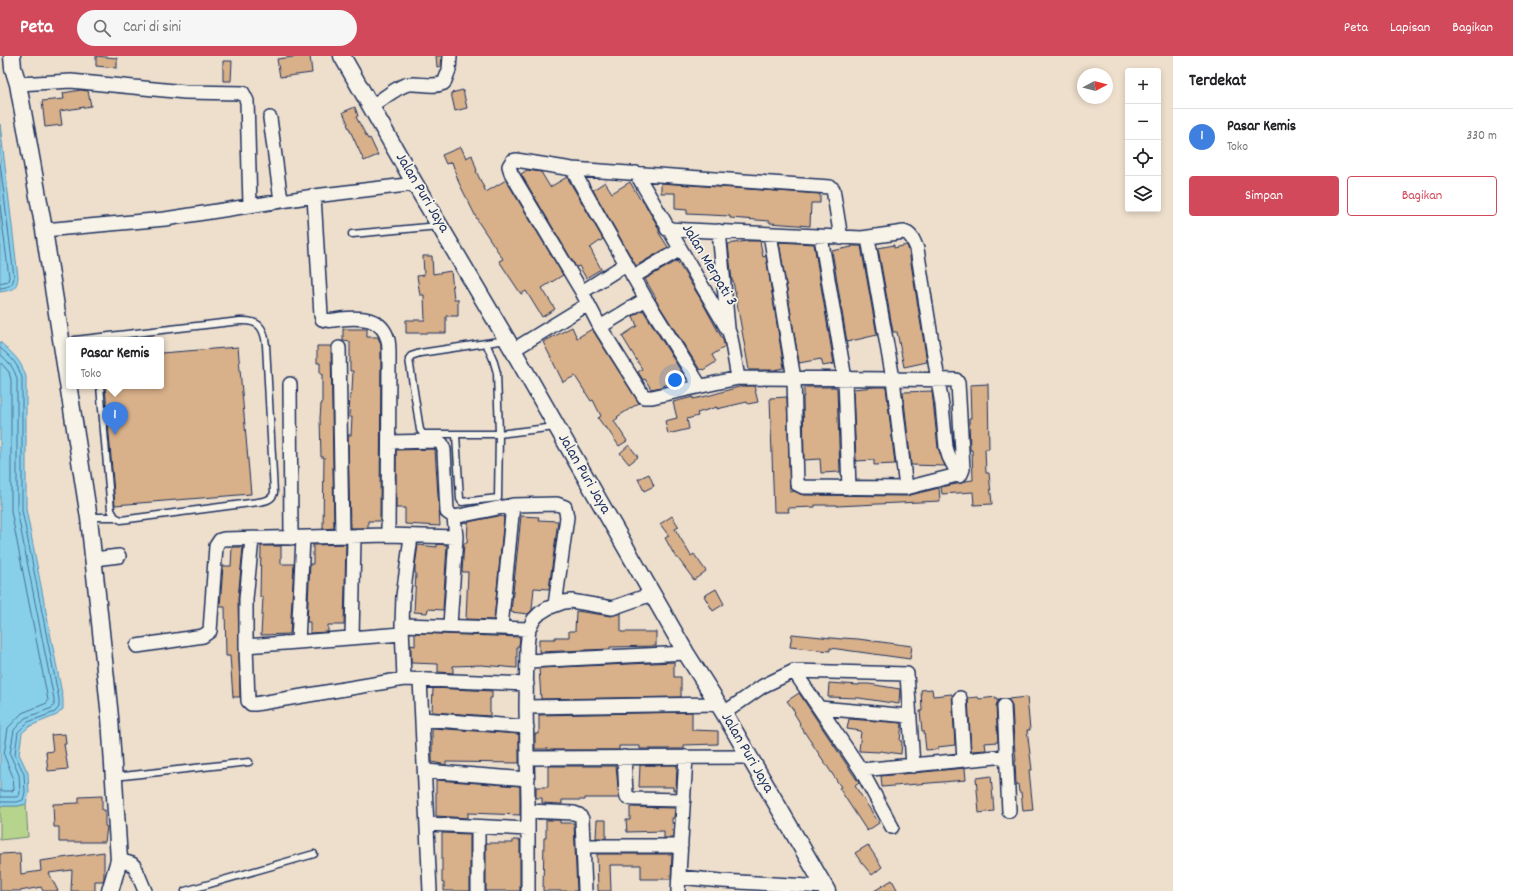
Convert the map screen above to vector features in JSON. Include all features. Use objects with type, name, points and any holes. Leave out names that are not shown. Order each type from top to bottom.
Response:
[{"type":"street","name":"Jalan Puri Jaya","points":[[342,56],[372,106],[415,184],[515,344],[556,427],[686,653],[726,707],[749,757],[826,889]]},
{"type":"street","points":[[372,106],[401,86],[410,84],[437,86],[444,83],[449,70],[450,56]]},
{"type":"street","points":[[67,337],[44,230],[15,71],[71,81],[126,87],[160,88],[185,92],[243,92],[247,101],[250,205]]},
{"type":"street","points":[[270,118],[281,201]]},
{"type":"street","points":[[770,234],[794,379],[797,484],[803,487],[906,488],[959,476],[963,472],[963,469],[958,383],[956,380],[794,379],[738,378],[652,397],[644,397],[600,327],[582,292],[509,168],[510,163],[516,160],[572,169],[830,187],[833,189],[841,238]]},
{"type":"street","points":[[572,169],[633,277],[700,386]]},
{"type":"street","name":"Jalan Merpati 3","points":[[636,173],[679,250],[732,338],[738,378]]},
{"type":"street","points":[[44,230],[165,219],[314,196],[415,184]]},
{"type":"street","points":[[314,196],[322,319],[367,318],[378,324],[384,330],[388,340],[388,535]]},
{"type":"street","points":[[668,229],[841,238],[868,238],[904,232],[908,233],[915,242],[917,249],[938,380],[946,447],[949,457],[959,476]]},
{"type":"street","points":[[719,231],[729,332]]},
{"type":"street","points":[[821,236],[845,379],[849,488]]},
{"type":"street","points":[[868,238],[893,379],[906,488]]},
{"type":"street","points":[[633,277],[679,250]]},
{"type":"street","points":[[582,292],[626,264]]},
{"type":"street","points":[[600,327],[646,299]]},
{"type":"street","points":[[515,344],[545,330],[588,304]]},
{"type":"street","points":[[339,348],[352,638]]},
{"type":"street","points":[[290,384],[297,538],[298,642]]},
{"type":"street","points":[[74,389],[94,559],[110,717],[119,860],[110,891]]},
{"type":"street","points":[[389,442],[438,441],[444,446],[447,512],[454,517],[513,505],[557,504],[565,507],[566,517],[555,605]]},
{"type":"street","points":[[501,627],[513,505]]},
{"type":"street","points":[[450,625],[456,537],[454,517]]},
{"type":"street","points":[[137,646],[203,636],[210,631],[216,546],[220,540],[388,535],[411,537],[456,537]]},
{"type":"street","points":[[404,679],[402,629],[403,596],[411,537]]},
{"type":"street","points":[[252,538],[246,599],[248,701],[251,704],[404,679],[527,684]]},
{"type":"street","points":[[94,559],[118,556]]},
{"type":"street","points":[[528,891],[528,779],[526,707],[529,629],[534,619],[540,612],[555,605],[571,601],[612,608],[652,594]]},
{"type":"street","points":[[246,646],[352,638],[402,629],[450,625],[529,629]]},
{"type":"street","points":[[528,661],[686,653]]},
{"type":"street","points":[[794,671],[861,770],[892,827]]},
{"type":"street","points":[[526,707],[726,707],[763,686],[794,671],[907,674],[913,766]]},
{"type":"street","points":[[420,679],[430,891]]},
{"type":"street","points":[[960,698],[964,760]]},
{"type":"street","points":[[1004,706],[1009,811]]},
{"type":"street","points":[[820,708],[909,716]]},
{"type":"street","points":[[422,719],[527,727]]},
{"type":"street","points":[[861,770],[1006,756]]},
{"type":"street","points":[[624,757],[627,797],[632,799],[684,800]]},
{"type":"street","points":[[678,891],[686,757]]},
{"type":"street","points":[[527,758],[749,757]]},
{"type":"street","points":[[425,771],[528,779]]},
{"type":"street","points":[[528,811],[577,814],[582,819],[585,891]]},
{"type":"street","points":[[427,824],[528,829]]},
{"type":"street","points":[[478,827],[478,891]]},
{"type":"street","points":[[583,846],[681,846]]},
{"type":"street","points":[[119,860],[132,864],[135,867],[145,891]]},
{"type":"street","points":[[679,877],[722,886],[826,889]]},
{"type":"lane","points":[[352,234],[441,226]]},
{"type":"lane","points":[[89,518],[115,517],[121,520],[258,502],[270,499],[274,493],[266,345],[265,334],[260,326],[251,320],[105,337]]},
{"type":"lane","points":[[515,344],[486,343],[420,352],[411,356],[410,359],[420,430],[423,434],[499,434],[556,427]]},
{"type":"lane","points":[[456,434],[460,499],[462,502],[498,498],[499,434],[497,373],[494,359],[486,343]]},
{"type":"lane","points":[[100,389],[111,510],[115,517]]},
{"type":"lane","points":[[114,777],[249,762]]},
{"type":"lane","points":[[185,891],[314,854]]},
{"type":"green space","points":[[26,804],[28,837],[0,840],[0,806],[18,806]]},
{"type":"water","points":[[0,124],[18,277],[16,285],[13,289],[0,292]]},
{"type":"water","points":[[0,342],[19,362],[26,377],[26,509],[63,699],[63,709],[57,715],[30,726],[22,733],[19,754],[28,773],[29,793],[26,804],[18,806],[0,806]]},
{"type":"building","points":[[96,56],[117,58],[117,68],[96,66]]},
{"type":"building","points":[[310,56],[312,73],[280,77],[277,59]]},
{"type":"building","points":[[436,56],[442,56],[441,66],[437,67]]},
{"type":"building","points":[[223,61],[232,61],[231,81],[223,81]]},
{"type":"building","points":[[81,90],[88,91],[91,106],[60,111],[62,125],[45,127],[42,101],[64,99],[63,93]]},
{"type":"building","points":[[463,90],[467,108],[455,111],[451,93]]},
{"type":"building","points":[[355,107],[358,116],[356,117],[368,139],[370,138],[378,155],[364,161],[343,112]]},
{"type":"building","points":[[461,147],[466,158],[472,155],[476,171],[486,192],[506,180],[563,275],[542,288],[555,309],[542,317],[526,291],[521,294],[499,261],[503,259],[479,223],[459,183],[452,162],[446,164],[442,155]]},
{"type":"building","points":[[527,170],[541,172],[550,187],[567,177],[603,239],[590,248],[601,269],[586,278],[579,266],[576,267],[521,174]]},
{"type":"building","points":[[605,182],[612,193],[630,182],[656,223],[659,233],[668,247],[636,266],[593,190]]},
{"type":"building","points":[[661,183],[820,194],[820,203],[811,203],[810,226],[730,218],[730,216],[687,214],[687,210],[675,209],[675,193],[661,193]]},
{"type":"building","points":[[747,241],[760,241],[763,257],[766,256],[784,368],[774,370],[749,370],[732,281],[728,244]]},
{"type":"building","points":[[779,242],[814,244],[834,364],[823,366],[821,359],[799,363]]},
{"type":"building","points":[[894,245],[894,248],[907,245],[909,251],[927,362],[904,367],[897,332],[893,332],[878,248]]},
{"type":"building","points":[[851,246],[861,246],[877,335],[847,342],[832,251],[852,247]]},
{"type":"building","points":[[423,256],[432,256],[433,274],[451,271],[454,299],[458,299],[458,316],[446,316],[446,333],[406,333],[406,320],[425,320],[424,295],[420,295],[417,276],[424,275]]},
{"type":"building","points":[[677,261],[700,298],[723,340],[725,347],[712,355],[716,362],[703,370],[700,370],[655,299],[656,298],[645,279]]},
{"type":"building","points":[[643,310],[686,379],[680,383],[674,384],[672,381],[662,387],[651,389],[645,379],[643,380],[638,372],[642,369],[622,336],[637,326],[633,316]]},
{"type":"building","points":[[572,327],[577,338],[592,329],[639,403],[617,417],[618,418],[614,421],[627,441],[619,446],[598,418],[601,416],[593,400],[591,401],[575,376],[563,382],[543,342]]},
{"type":"building","points":[[343,329],[367,329],[367,337],[378,337],[381,345],[380,521],[368,521],[368,528],[350,528],[348,435],[351,435],[352,417],[349,417],[353,371],[350,371],[350,342],[343,341]]},
{"type":"building","points":[[317,346],[331,346],[334,528],[323,529],[324,457],[321,457],[320,418],[322,404],[322,374],[320,374],[320,363],[317,363]]},
{"type":"building","points":[[238,347],[251,494],[115,505],[105,389],[164,389],[164,353]]},
{"type":"building","points":[[988,384],[989,449],[985,449],[986,473],[989,473],[992,504],[974,505],[973,492],[942,494],[941,487],[973,480],[972,450],[970,450],[970,385]]},
{"type":"building","points":[[742,386],[754,386],[758,402],[748,404],[747,402],[717,409],[717,407],[697,413],[698,416],[687,419],[689,429],[668,434],[665,421],[677,418],[673,402],[693,397],[693,399],[711,395]]},
{"type":"building","points":[[804,387],[836,387],[837,389],[840,472],[821,473],[820,459],[804,460]]},
{"type":"building","points":[[886,387],[895,464],[874,465],[874,460],[856,461],[853,389]]},
{"type":"building","points":[[932,391],[938,448],[945,466],[911,465],[903,392]]},
{"type":"building","points":[[787,397],[790,492],[794,491],[803,495],[906,496],[939,488],[940,501],[837,506],[815,505],[815,507],[788,508],[789,512],[774,512],[770,398]]},
{"type":"building","points":[[629,445],[638,457],[629,464],[620,453]]},
{"type":"building","points":[[435,449],[440,526],[405,524],[405,508],[396,508],[396,450]]},
{"type":"building","points":[[649,474],[654,486],[644,491],[638,479]]},
{"type":"building","points":[[498,516],[504,517],[494,620],[466,619],[468,572],[462,572],[464,543],[467,543],[468,522]]},
{"type":"building","points":[[521,516],[539,517],[538,520],[558,521],[549,589],[534,588],[532,610],[528,614],[511,612]]},
{"type":"building","points":[[672,516],[679,527],[675,529],[691,556],[694,554],[706,571],[694,580],[677,557],[676,558],[665,538],[669,536],[660,524]]},
{"type":"building","points":[[346,544],[344,625],[328,625],[328,632],[310,633],[310,622],[307,622],[310,564],[313,564],[313,545]]},
{"type":"building","points":[[437,544],[447,545],[443,610],[428,609],[427,613],[414,612],[415,566],[418,545],[437,547]]},
{"type":"building","points":[[261,546],[281,546],[281,564],[294,564],[290,634],[261,635],[263,597],[260,597]]},
{"type":"building","points":[[232,547],[243,547],[238,599],[240,697],[233,697],[230,656],[226,656],[225,607],[220,607],[223,566],[231,566]]},
{"type":"building","points":[[716,589],[724,604],[713,611],[704,596]]},
{"type":"building","points":[[576,611],[611,616],[621,613],[621,632],[656,632],[656,646],[610,647],[610,649],[539,652],[539,639],[569,637],[569,631],[575,631]]},
{"type":"building","points":[[415,633],[520,637],[519,646],[517,646],[517,668],[481,665],[453,666],[453,673],[438,672],[438,664],[411,663],[411,645],[415,646]]},
{"type":"building","points":[[792,634],[842,639],[858,639],[912,646],[910,659],[830,648],[830,651],[790,647]]},
{"type":"building","points":[[674,662],[674,677],[681,677],[681,697],[541,699],[539,668]]},
{"type":"building","points":[[829,683],[859,685],[869,684],[900,689],[899,704],[859,698],[828,697]]},
{"type":"building","points":[[433,688],[492,691],[492,698],[490,698],[490,716],[432,712]]},
{"type":"building","points":[[932,689],[933,696],[952,694],[955,745],[926,750],[920,711],[922,711],[921,690]]},
{"type":"building","points":[[799,693],[859,783],[855,786],[879,823],[867,831],[839,788],[841,787],[799,724],[800,723],[794,713],[795,712],[787,701]]},
{"type":"building","points":[[978,697],[979,699],[996,697],[996,700],[999,700],[996,706],[998,742],[985,743],[986,750],[971,751],[968,698]]},
{"type":"building","points":[[1027,697],[1030,730],[1027,730],[1032,770],[1029,770],[1033,810],[1023,811],[1021,792],[1019,792],[1018,784],[1016,784],[1012,706],[1008,699]]},
{"type":"building","points":[[692,712],[692,730],[718,731],[718,744],[684,745],[684,749],[640,749],[640,746],[619,746],[619,750],[535,749],[535,734],[539,734],[539,715]]},
{"type":"building","points":[[849,719],[902,723],[900,741],[902,741],[901,754],[880,751],[859,751],[861,731],[847,729]]},
{"type":"building","points":[[432,728],[519,734],[519,763],[446,762],[446,765],[432,762]]},
{"type":"building","points":[[65,734],[66,744],[64,744],[68,769],[48,771],[46,752],[53,751],[51,735]]},
{"type":"building","points":[[640,765],[677,765],[676,790],[673,790],[673,787],[639,787]]},
{"type":"building","points":[[548,766],[616,766],[619,798],[562,800],[562,804],[542,803],[542,798],[536,798],[536,787],[548,787]]},
{"type":"building","points":[[965,768],[966,780],[882,787],[881,776]]},
{"type":"building","points":[[991,776],[994,811],[979,813],[976,778]]},
{"type":"building","points":[[436,780],[520,786],[520,815],[468,813],[468,818],[436,816]]},
{"type":"building","points":[[102,796],[102,810],[105,810],[105,826],[107,827],[105,842],[59,842],[59,827],[54,827],[53,804],[79,803],[79,797]]},
{"type":"building","points":[[630,807],[675,808],[674,818],[672,818],[673,838],[664,838],[664,831],[627,832],[626,820],[630,820]]},
{"type":"building","points":[[546,820],[560,820],[560,823],[574,823],[577,891],[543,891],[544,838],[546,838]]},
{"type":"building","points":[[597,820],[606,820],[606,838],[596,838]]},
{"type":"building","points":[[442,833],[470,834],[470,891],[444,891],[444,883],[442,883]]},
{"type":"building","points":[[513,840],[520,840],[520,891],[486,891],[486,843],[513,843]]},
{"type":"building","points":[[868,845],[882,867],[872,875],[855,853]]},
{"type":"building","points":[[104,852],[104,879],[103,881],[95,881],[95,891],[71,891],[72,870],[49,873],[58,891],[43,891],[41,887],[20,891],[0,891],[0,854],[20,853],[21,874],[41,871],[40,861]]},
{"type":"building","points":[[597,854],[672,854],[671,879],[641,879],[641,865],[610,865],[611,891],[598,891]]},
{"type":"building","points":[[892,880],[898,891],[874,891]]},
{"type":"place","name":"Pasar Kemis","points":[[115,435]]}]
